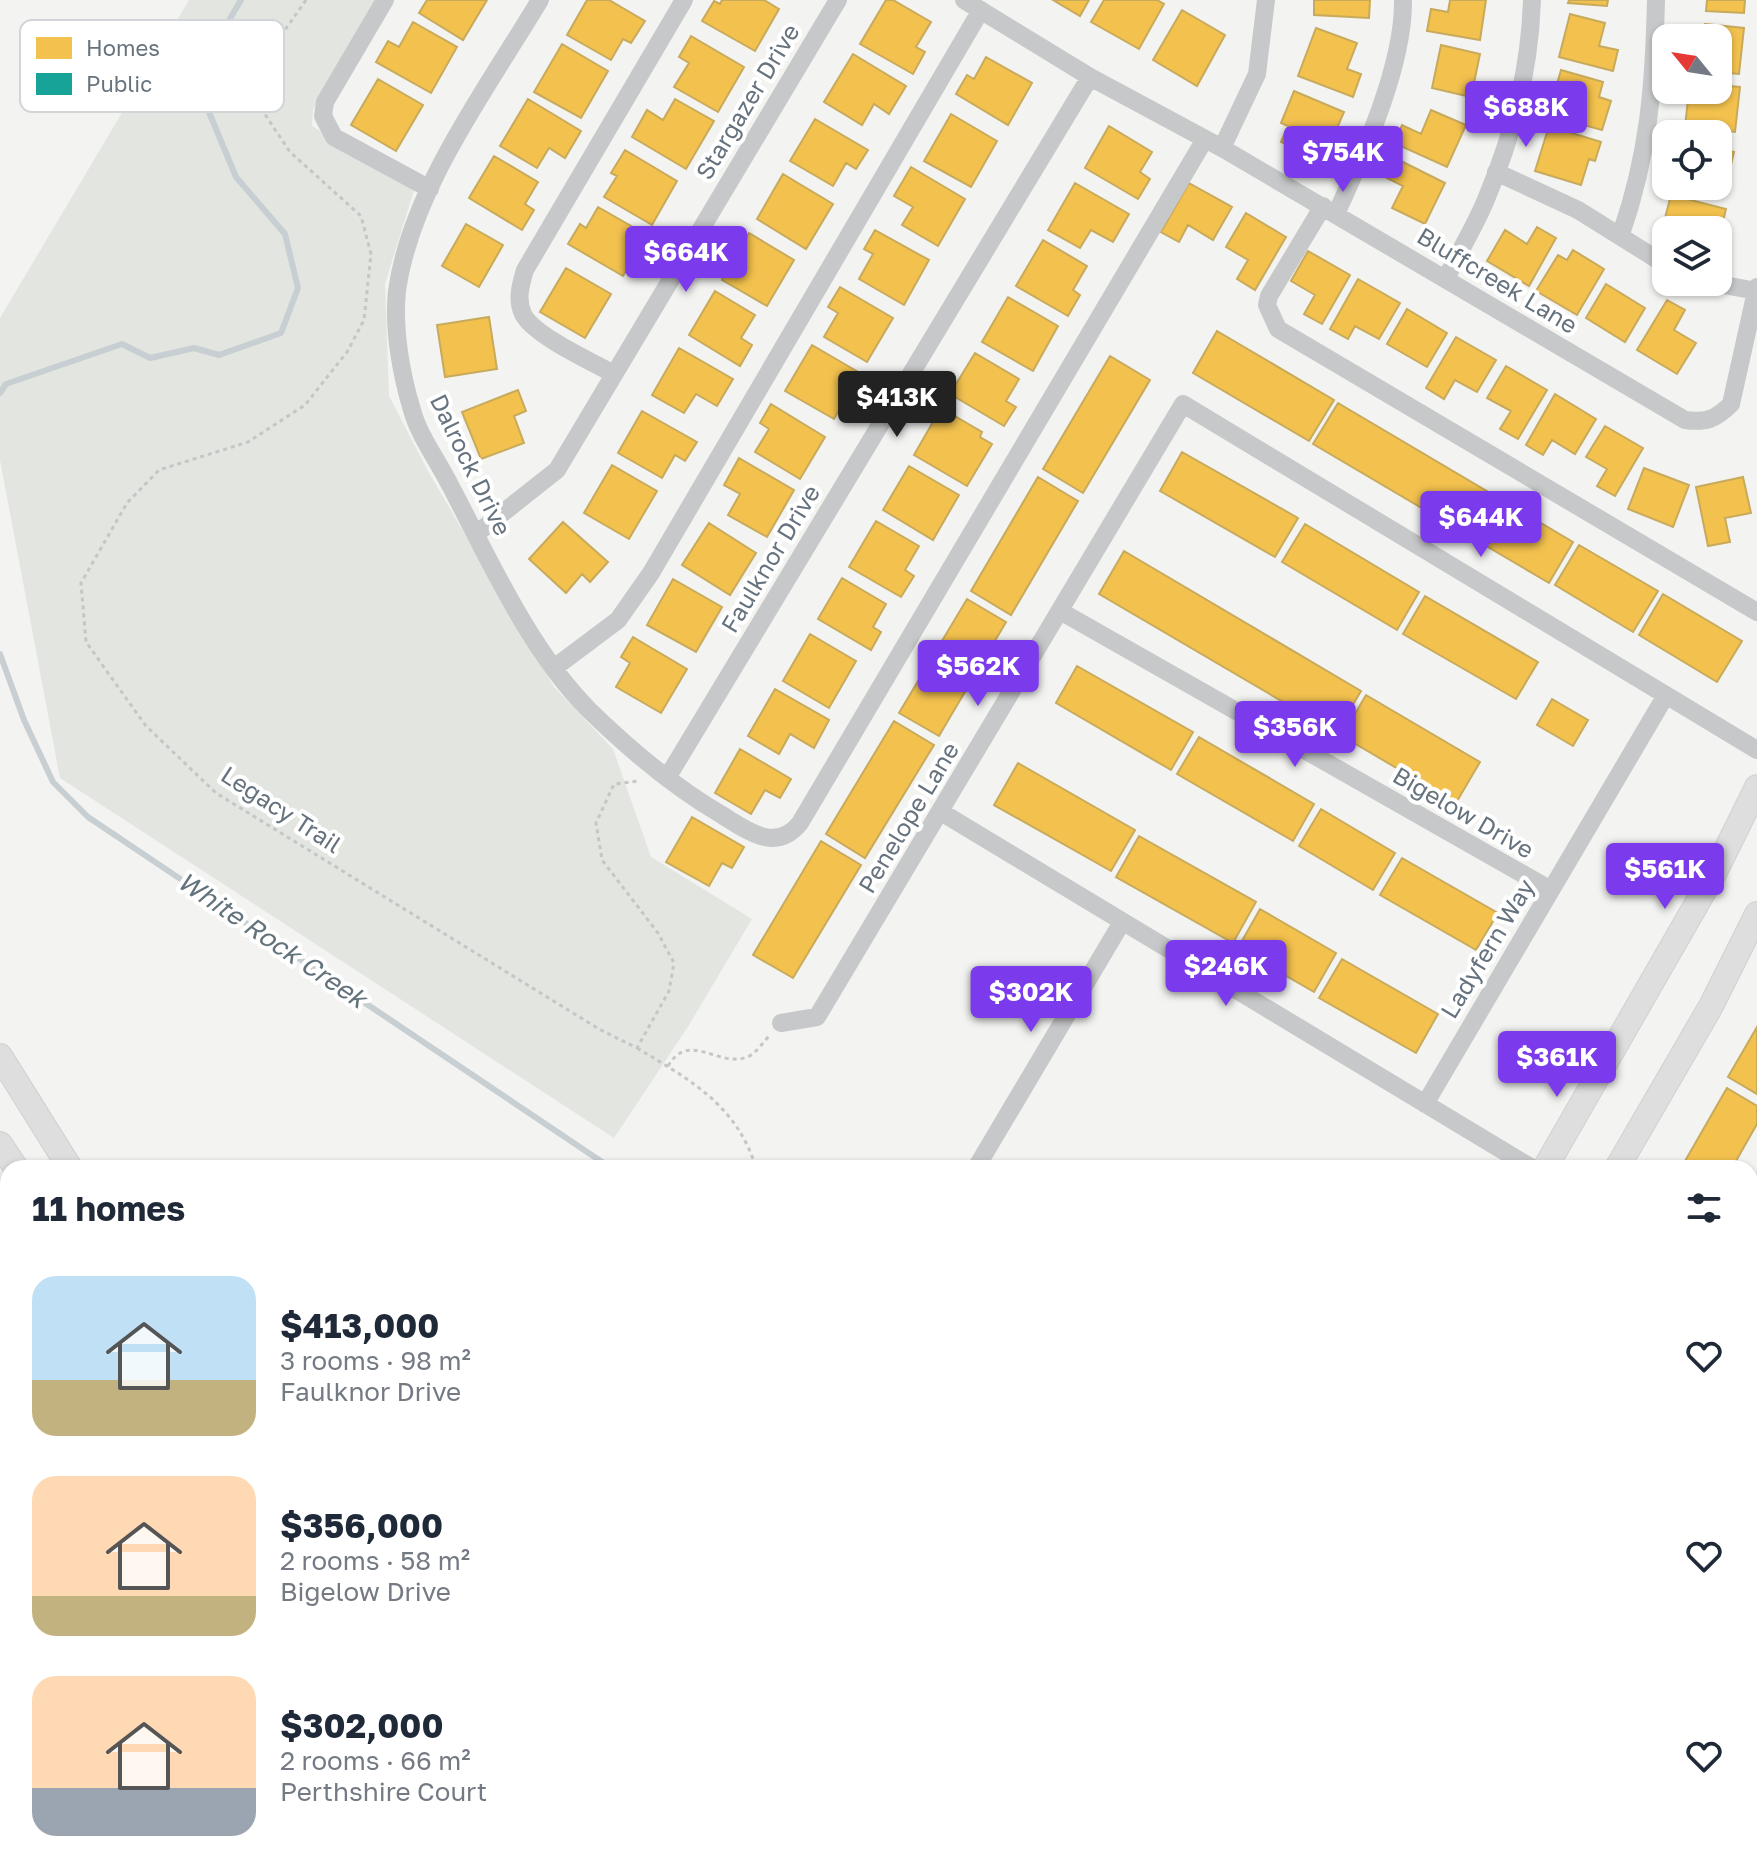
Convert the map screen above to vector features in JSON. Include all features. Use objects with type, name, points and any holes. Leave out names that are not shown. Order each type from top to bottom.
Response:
[{"type":"main road","points":[[1550,1160],[1715,872],[1757,787]]},
{"type":"main road","points":[[1622,1160],[1711,1006],[1757,914]]},
{"type":"main road","points":[[0,1056],[65,1160]]},
{"type":"street","points":[[385,0],[325,102],[323,116],[334,137],[430,189]]},
{"type":"street","name":"Dalrock Drive","points":[[540,0],[430,189],[405,255],[397,292],[398,339],[412,412],[476,534],[554,668],[589,709],[667,778],[753,833],[776,839],[793,831],[1205,139]]},
{"type":"street","points":[[614,374],[532,326],[522,313],[519,291],[525,270],[684,0]]},
{"type":"street","name":"Stargazer Drive","points":[[476,534],[557,470],[838,0]]},
{"type":"street","name":"Bluffcreek Lane","points":[[964,0],[1090,77],[1330,210],[1685,420],[1702,422],[1718,417],[1731,404],[1757,289]]},
{"type":"street","points":[[1222,148],[1257,74],[1266,0]]},
{"type":"street","points":[[1403,0],[1391,72],[1365,152],[1330,210],[1269,296],[1267,305],[1278,329],[1757,612]]},
{"type":"street","points":[[1446,279],[1496,172],[1523,77],[1532,0]]},
{"type":"street","points":[[1621,234],[1640,179],[1654,78],[1656,0]]},
{"type":"street","points":[[554,668],[618,620],[651,573],[981,10]]},
{"type":"street","name":"Faulknor Drive","points":[[667,778],[1090,77]]},
{"type":"street","points":[[1496,172],[1621,234],[1652,255]]},
{"type":"street","points":[[1732,285],[1757,289]]},
{"type":"street","name":"Penelope Lane","points":[[781,1023],[817,1017],[1183,404],[1666,695]]},
{"type":"street","name":"Bigelow Drive","points":[[1060,611],[1551,890]]},
{"type":"street","points":[[1666,695],[1757,750]]},
{"type":"street","name":"Ladyfern Way","points":[[1425,1104],[1666,695]]},
{"type":"street","points":[[941,812],[1519,1160]]},
{"type":"street","points":[[981,1160],[1122,922]]},
{"type":"path","name":"Legacy Trail","points":[[284,31],[306,0]]},
{"type":"path","name":"Legacy Trail","points":[[263,112],[290,152],[361,216],[371,254],[364,320],[347,352],[305,405],[248,442],[159,470],[127,503],[81,583],[86,642],[146,726],[216,793],[599,1029],[668,1066],[718,1100],[749,1144],[754,1160]]},
{"type":"path","points":[[614,784],[596,823],[602,860],[658,933],[674,963],[669,991],[637,1048]]},
{"type":"path","points":[[668,1066],[680,1051],[693,1049],[732,1059],[746,1058],[781,1023]]},
{"type":"shaded area","points":[[189,0],[378,0],[313,109],[312,126],[415,187],[385,284],[389,396],[428,471],[554,687],[613,749],[651,857],[752,919],[689,1025],[614,1138],[60,778],[0,460],[0,318],[122,112],[284,112],[284,20],[177,20]]},
{"type":"building: Homes","points":[[427,0],[487,0],[463,40],[419,13]]},
{"type":"building: Homes","points":[[587,0],[609,0],[645,21],[631,43],[623,39],[611,60],[567,35]]},
{"type":"building: Homes","points":[[722,0],[764,0],[779,9],[755,51],[702,21],[714,1],[720,4]]},
{"type":"building: Homes","points":[[886,0],[893,0],[931,22],[916,47],[925,52],[913,74],[860,44]]},
{"type":"building: Homes","points":[[1053,0],[1089,0],[1080,16]]},
{"type":"building: Homes","points":[[1104,0],[1157,0],[1164,4],[1139,49],[1091,22]]},
{"type":"building: Homes","points":[[1314,0],[1370,0],[1369,18],[1314,15]]},
{"type":"building: Homes","points":[[1450,0],[1486,0],[1480,40],[1427,31],[1431,9],[1448,12]]},
{"type":"building: Homes","points":[[1569,0],[1608,0],[1607,6],[1568,3]]},
{"type":"building: Homes","points":[[1707,0],[1745,0],[1744,13],[1706,11]]},
{"type":"building: Homes","points":[[1182,10],[1225,35],[1197,86],[1153,60]]},
{"type":"building: Homes","points":[[1570,14],[1605,23],[1599,46],[1618,50],[1613,71],[1559,57]]},
{"type":"building: Homes","points":[[413,22],[457,47],[431,93],[376,62],[388,41],[399,47]]},
{"type":"building: Homes","points":[[1732,27],[1744,28],[1739,74],[1732,73]]},
{"type":"building: Homes","points":[[1316,28],[1357,43],[1347,69],[1361,74],[1353,97],[1298,76]]},
{"type":"building: Homes","points":[[691,36],[744,67],[718,112],[674,87],[689,63],[679,57]]},
{"type":"building: Homes","points":[[562,44],[608,71],[581,118],[534,92]]},
{"type":"building: Homes","points":[[1441,45],[1480,54],[1471,97],[1432,88]]},
{"type":"building: Homes","points":[[853,54],[906,86],[889,114],[874,104],[862,125],[824,102]]},
{"type":"building: Homes","points":[[986,57],[1032,83],[1008,125],[956,94],[967,75],[974,79]]},
{"type":"building: Homes","points":[[1561,70],[1603,82],[1599,97],[1611,101],[1602,130],[1548,115]]},
{"type":"building: Homes","points":[[378,79],[423,105],[396,151],[351,125]]},
{"type":"building: Homes","points":[[1732,86],[1740,87],[1735,132],[1732,132],[1732,120],[1686,120],[1687,104],[1732,104]]},
{"type":"building: Homes","points":[[1294,91],[1344,112],[1323,160],[1281,142],[1288,126],[1281,123]]},
{"type":"building: Homes","points":[[528,99],[581,131],[565,158],[549,148],[537,168],[500,146]]},
{"type":"building: Homes","points":[[675,99],[714,121],[686,169],[632,137],[647,110],[663,120]]},
{"type":"building: Homes","points":[[1431,110],[1466,125],[1447,167],[1394,143],[1402,125],[1421,134]]},
{"type":"building: Homes","points":[[951,114],[997,141],[971,187],[924,161]]},
{"type":"building: Homes","points":[[815,119],[868,150],[856,169],[846,163],[833,186],[790,161]]},
{"type":"building: Homes","points":[[1109,126],[1152,152],[1140,172],[1150,179],[1138,199],[1085,168]]},
{"type":"building: Homes","points":[[1549,126],[1601,142],[1595,161],[1589,159],[1581,185],[1535,171]]},
{"type":"building: Homes","points":[[625,150],[677,181],[652,225],[604,197],[617,176],[611,173]]},
{"type":"building: Homes","points":[[494,156],[538,182],[525,204],[534,210],[522,230],[469,198]]},
{"type":"building: Homes","points":[[1395,158],[1445,183],[1425,224],[1392,208],[1403,186],[1385,177]]},
{"type":"building: Homes","points":[[911,167],[965,199],[938,246],[902,225],[913,207],[894,196]]},
{"type":"building: Homes","points":[[783,174],[833,204],[806,249],[757,219]]},
{"type":"building: Homes","points":[[1075,183],[1129,214],[1113,242],[1091,230],[1080,248],[1048,230]]},
{"type":"building: Homes","points":[[1189,183],[1232,207],[1213,240],[1188,225],[1179,242],[1161,232]]},
{"type":"building: Homes","points":[[1670,200],[1691,200],[1726,209],[1724,216],[1666,216]]},
{"type":"building: Homes","points":[[598,207],[647,235],[623,276],[568,244],[580,224],[586,228]]},
{"type":"building: Homes","points":[[1246,213],[1286,237],[1255,290],[1237,279],[1248,260],[1226,247]]},
{"type":"building: Homes","points":[[466,224],[503,245],[479,287],[442,266]]},
{"type":"building: Homes","points":[[1537,227],[1556,238],[1529,286],[1487,261],[1505,230],[1527,244]]},
{"type":"building: Homes","points":[[875,230],[929,260],[904,305],[859,279],[873,254],[864,249]]},
{"type":"building: Homes","points":[[749,233],[794,260],[767,306],[722,280]]},
{"type":"building: Homes","points":[[1043,240],[1087,266],[1073,290],[1080,295],[1068,316],[1016,286]]},
{"type":"building: Homes","points":[[1573,250],[1604,269],[1577,315],[1536,291],[1558,255],[1567,260]]},
{"type":"building: Homes","points":[[1308,251],[1350,275],[1322,324],[1304,314],[1315,295],[1291,281]]},
{"type":"building: Homes","points":[[566,268],[611,294],[585,338],[540,312]]},
{"type":"building: Homes","points":[[1358,279],[1400,303],[1379,339],[1355,326],[1348,339],[1330,329]]},
{"type":"building: Homes","points":[[1606,284],[1645,308],[1625,342],[1586,318]]},
{"type":"building: Homes","points":[[840,287],[893,318],[867,362],[824,337],[838,313],[828,307]]},
{"type":"building: Homes","points":[[715,291],[755,315],[741,338],[752,345],[740,366],[689,335]]},
{"type":"building: Homes","points":[[1008,297],[1058,326],[1033,371],[982,342]]},
{"type":"building: Homes","points":[[1667,300],[1685,310],[1674,330],[1696,343],[1677,374],[1637,350]]},
{"type":"building: Homes","points":[[1407,309],[1447,333],[1427,367],[1387,344]]},
{"type":"building: Homes","points":[[489,317],[497,369],[445,377],[437,325]]},
{"type":"building: Homes","points":[[1217,331],[1334,400],[1309,441],[1193,373]]},
{"type":"building: Homes","points":[[1456,337],[1496,360],[1477,392],[1455,380],[1444,399],[1426,388]]},
{"type":"building: Homes","points":[[812,345],[860,373],[834,419],[785,391]]},
{"type":"building: Homes","points":[[679,348],[733,379],[717,406],[696,394],[684,413],[652,395]]},
{"type":"building: Homes","points":[[975,353],[1019,379],[1006,401],[1016,407],[1004,426],[950,394]]},
{"type":"building: Homes","points":[[1110,356],[1150,380],[1083,493],[1043,469]]},
{"type":"building: Homes","points":[[1506,366],[1547,390],[1518,439],[1500,429],[1511,411],[1487,398]]},
{"type":"building: Homes","points":[[518,390],[526,411],[514,416],[524,443],[481,459],[462,412]]},
{"type":"building: Homes","points":[[1555,394],[1596,419],[1575,454],[1552,440],[1543,455],[1526,445]]},
{"type":"building: Homes","points":[[1338,403],[1573,542],[1549,583],[1313,444]]},
{"type":"building: Homes","points":[[771,404],[825,437],[800,479],[755,452],[769,429],[760,423]]},
{"type":"building: Homes","points":[[941,408],[982,432],[980,437],[992,444],[967,486],[914,455]]},
{"type":"building: Homes","points":[[642,411],[697,442],[685,461],[675,455],[662,478],[618,453]]},
{"type":"building: Homes","points":[[1605,426],[1643,448],[1615,496],[1597,486],[1607,469],[1586,457]]},
{"type":"building: Homes","points":[[1182,452],[1298,518],[1275,557],[1160,491]]},
{"type":"building: Homes","points":[[739,458],[794,490],[767,537],[728,515],[740,494],[724,485]]},
{"type":"building: Homes","points":[[612,465],[657,491],[629,539],[584,513]]},
{"type":"building: Homes","points":[[909,466],[959,495],[933,540],[883,510]]},
{"type":"building: Homes","points":[[1644,468],[1689,485],[1673,527],[1628,509]]},
{"type":"building: Homes","points":[[1038,477],[1078,501],[1011,615],[971,591]]},
{"type":"building: Homes","points":[[1743,477],[1751,513],[1725,518],[1730,542],[1708,546],[1696,487]]},
{"type":"building: Homes","points":[[876,521],[919,546],[905,570],[914,576],[901,597],[849,567]]},
{"type":"building: Homes","points":[[563,522],[608,562],[590,582],[582,574],[566,593],[529,559]]},
{"type":"building: Homes","points":[[709,523],[756,553],[730,595],[682,565]]},
{"type":"building: Homes","points":[[1305,524],[1419,592],[1397,630],[1282,562]]},
{"type":"building: Homes","points":[[1579,545],[1658,591],[1633,632],[1555,585]]},
{"type":"building: Homes","points":[[1124,551],[1361,691],[1336,733],[1099,594]]},
{"type":"building: Homes","points":[[842,578],[886,604],[873,627],[881,632],[871,650],[818,619]]},
{"type":"building: Homes","points":[[673,579],[722,607],[696,652],[647,625]]},
{"type":"building: Homes","points":[[1663,594],[1742,641],[1717,682],[1639,635]]},
{"type":"building: Homes","points":[[1425,596],[1538,662],[1516,699],[1403,634]]},
{"type":"building: Homes","points":[[967,599],[1006,622],[939,736],[899,713]]},
{"type":"building: Homes","points":[[810,634],[856,661],[829,708],[783,681]]},
{"type":"building: Homes","points":[[633,637],[687,669],[661,713],[616,687],[630,663],[621,657]]},
{"type":"building: Homes","points":[[1077,666],[1193,732],[1171,770],[1056,703]]},
{"type":"building: Homes","points":[[775,689],[829,720],[814,748],[790,734],[779,754],[748,736]]},
{"type":"building: Homes","points":[[1366,695],[1480,762],[1456,803],[1342,736]]},
{"type":"building: Homes","points":[[1552,699],[1588,720],[1573,746],[1537,725]]},
{"type":"building: Homes","points":[[894,721],[934,745],[865,858],[826,834]]},
{"type":"building: Homes","points":[[1199,737],[1314,804],[1293,841],[1177,774]]},
{"type":"building: Homes","points":[[740,749],[791,779],[780,798],[765,790],[751,814],[715,793]]},
{"type":"building: Homes","points":[[1018,763],[1135,830],[1111,871],[994,805]]},
{"type":"building: Homes","points":[[1321,809],[1395,853],[1373,890],[1299,846]]},
{"type":"building: Homes","points":[[692,817],[744,847],[732,868],[722,863],[709,886],[666,862]]},
{"type":"building: Homes","points":[[1139,836],[1256,902],[1233,943],[1116,877]]},
{"type":"building: Homes","points":[[821,841],[861,865],[793,978],[753,955]]},
{"type":"building: Homes","points":[[1402,858],[1498,913],[1476,950],[1380,895]]},
{"type":"building: Homes","points":[[1260,909],[1336,953],[1314,992],[1238,948]]},
{"type":"building: Homes","points":[[1342,959],[1438,1014],[1416,1053],[1319,998]]},
{"type":"building: Homes","points":[[1757,1027],[1757,1094],[1728,1077]]},
{"type":"building: Homes","points":[[1727,1088],[1757,1106],[1757,1124],[1737,1160],[1686,1160]]},
{"type":"waterway","points":[[229,20],[241,0]]},
{"type":"waterway","points":[[0,393],[6,384],[122,344],[150,358],[194,348],[219,355],[281,333],[298,288],[285,234],[236,177],[209,112]]},
{"type":"waterway","name":"White Rock Creek","points":[[0,654],[24,720],[53,782],[88,817],[599,1160]]}]
